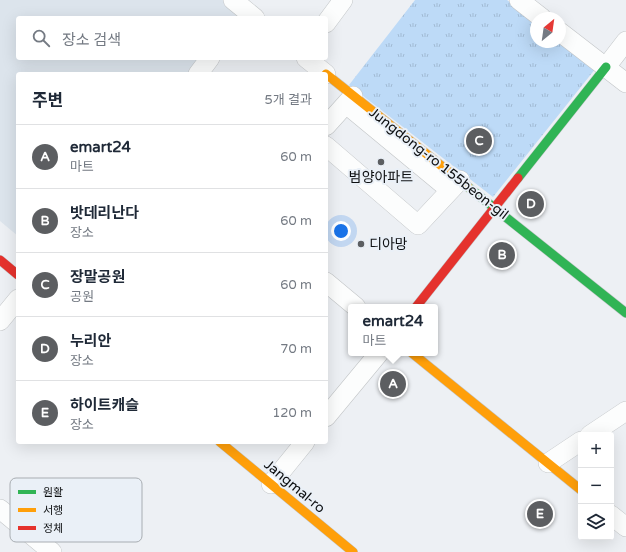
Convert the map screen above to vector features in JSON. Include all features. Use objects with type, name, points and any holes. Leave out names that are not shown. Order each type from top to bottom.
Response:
[{"type":"street","points":[[233,0],[250,12]]},
{"type":"street","points":[[328,20],[343,0]]},
{"type":"street","points":[[519,0],[534,12]]},
{"type":"street","points":[[566,37],[626,83]]},
{"type":"street","points":[[418,304],[626,41]]},
{"type":"street","points":[[200,72],[208,60]]},
{"type":"street","points":[[308,60],[324,72]]},
{"type":"street","points":[[328,76],[350,100],[399,142],[455,185],[418,225],[328,148]]},
{"type":"street","points":[[328,124],[350,100]]},
{"type":"street","name":"Jungdong-ro 155beon-gil","points":[[455,185],[495,208],[626,313]]},
{"type":"street","points":[[0,260],[16,273]]},
{"type":"street","points":[[328,284],[352,304]]},
{"type":"street","points":[[0,321],[16,301]]},
{"type":"street","points":[[328,415],[377,356]]},
{"type":"street","points":[[416,356],[578,488]]},
{"type":"street","points":[[594,432],[626,411]]},
{"type":"street","points":[[548,463],[578,443]]},
{"type":"street","name":"Jangmal-ro","points":[[222,444],[353,552]]},
{"type":"street","points":[[270,484],[303,444]]},
{"type":"street","points":[[0,509],[10,517]]},
{"type":"street","points":[[614,517],[626,527]]},
{"type":"street","points":[[40,542],[52,552]]},
{"type":"shaded area","points":[[0,0],[224,0],[240,13],[238,16],[16,16],[16,60],[202,60],[193,72],[16,72],[16,234],[0,221]]},
{"type":"green space","points":[[415,0],[507,0],[530,17],[530,48],[566,48],[566,46],[596,68],[493,197],[349,85]]},
{"type":"traffic: fast","points":[[518,178],[606,67]]},
{"type":"traffic: fast","points":[[468,187],[626,313]]},
{"type":"traffic: slow","points":[[328,76],[468,187]]},
{"type":"traffic: slow","points":[[416,356],[578,488]]},
{"type":"traffic: slow","points":[[222,444],[353,552]]},
{"type":"traffic: jam","points":[[418,304],[518,178]]},
{"type":"traffic: jam","points":[[0,260],[16,273]]},
{"type":"place","name":"장말공원","points":[[479,141]]},
{"type":"place","name":"범양아파트","points":[[381,162]]},
{"type":"place","name":"누리안","points":[[531,204]]},
{"type":"place","name":"디아망","points":[[361,244]]},
{"type":"place","name":"밧데리난다","points":[[502,255]]},
{"type":"place","name":"emart24","points":[[393,384]]},
{"type":"place","name":"하이트캐슬","points":[[540,514]]}]
